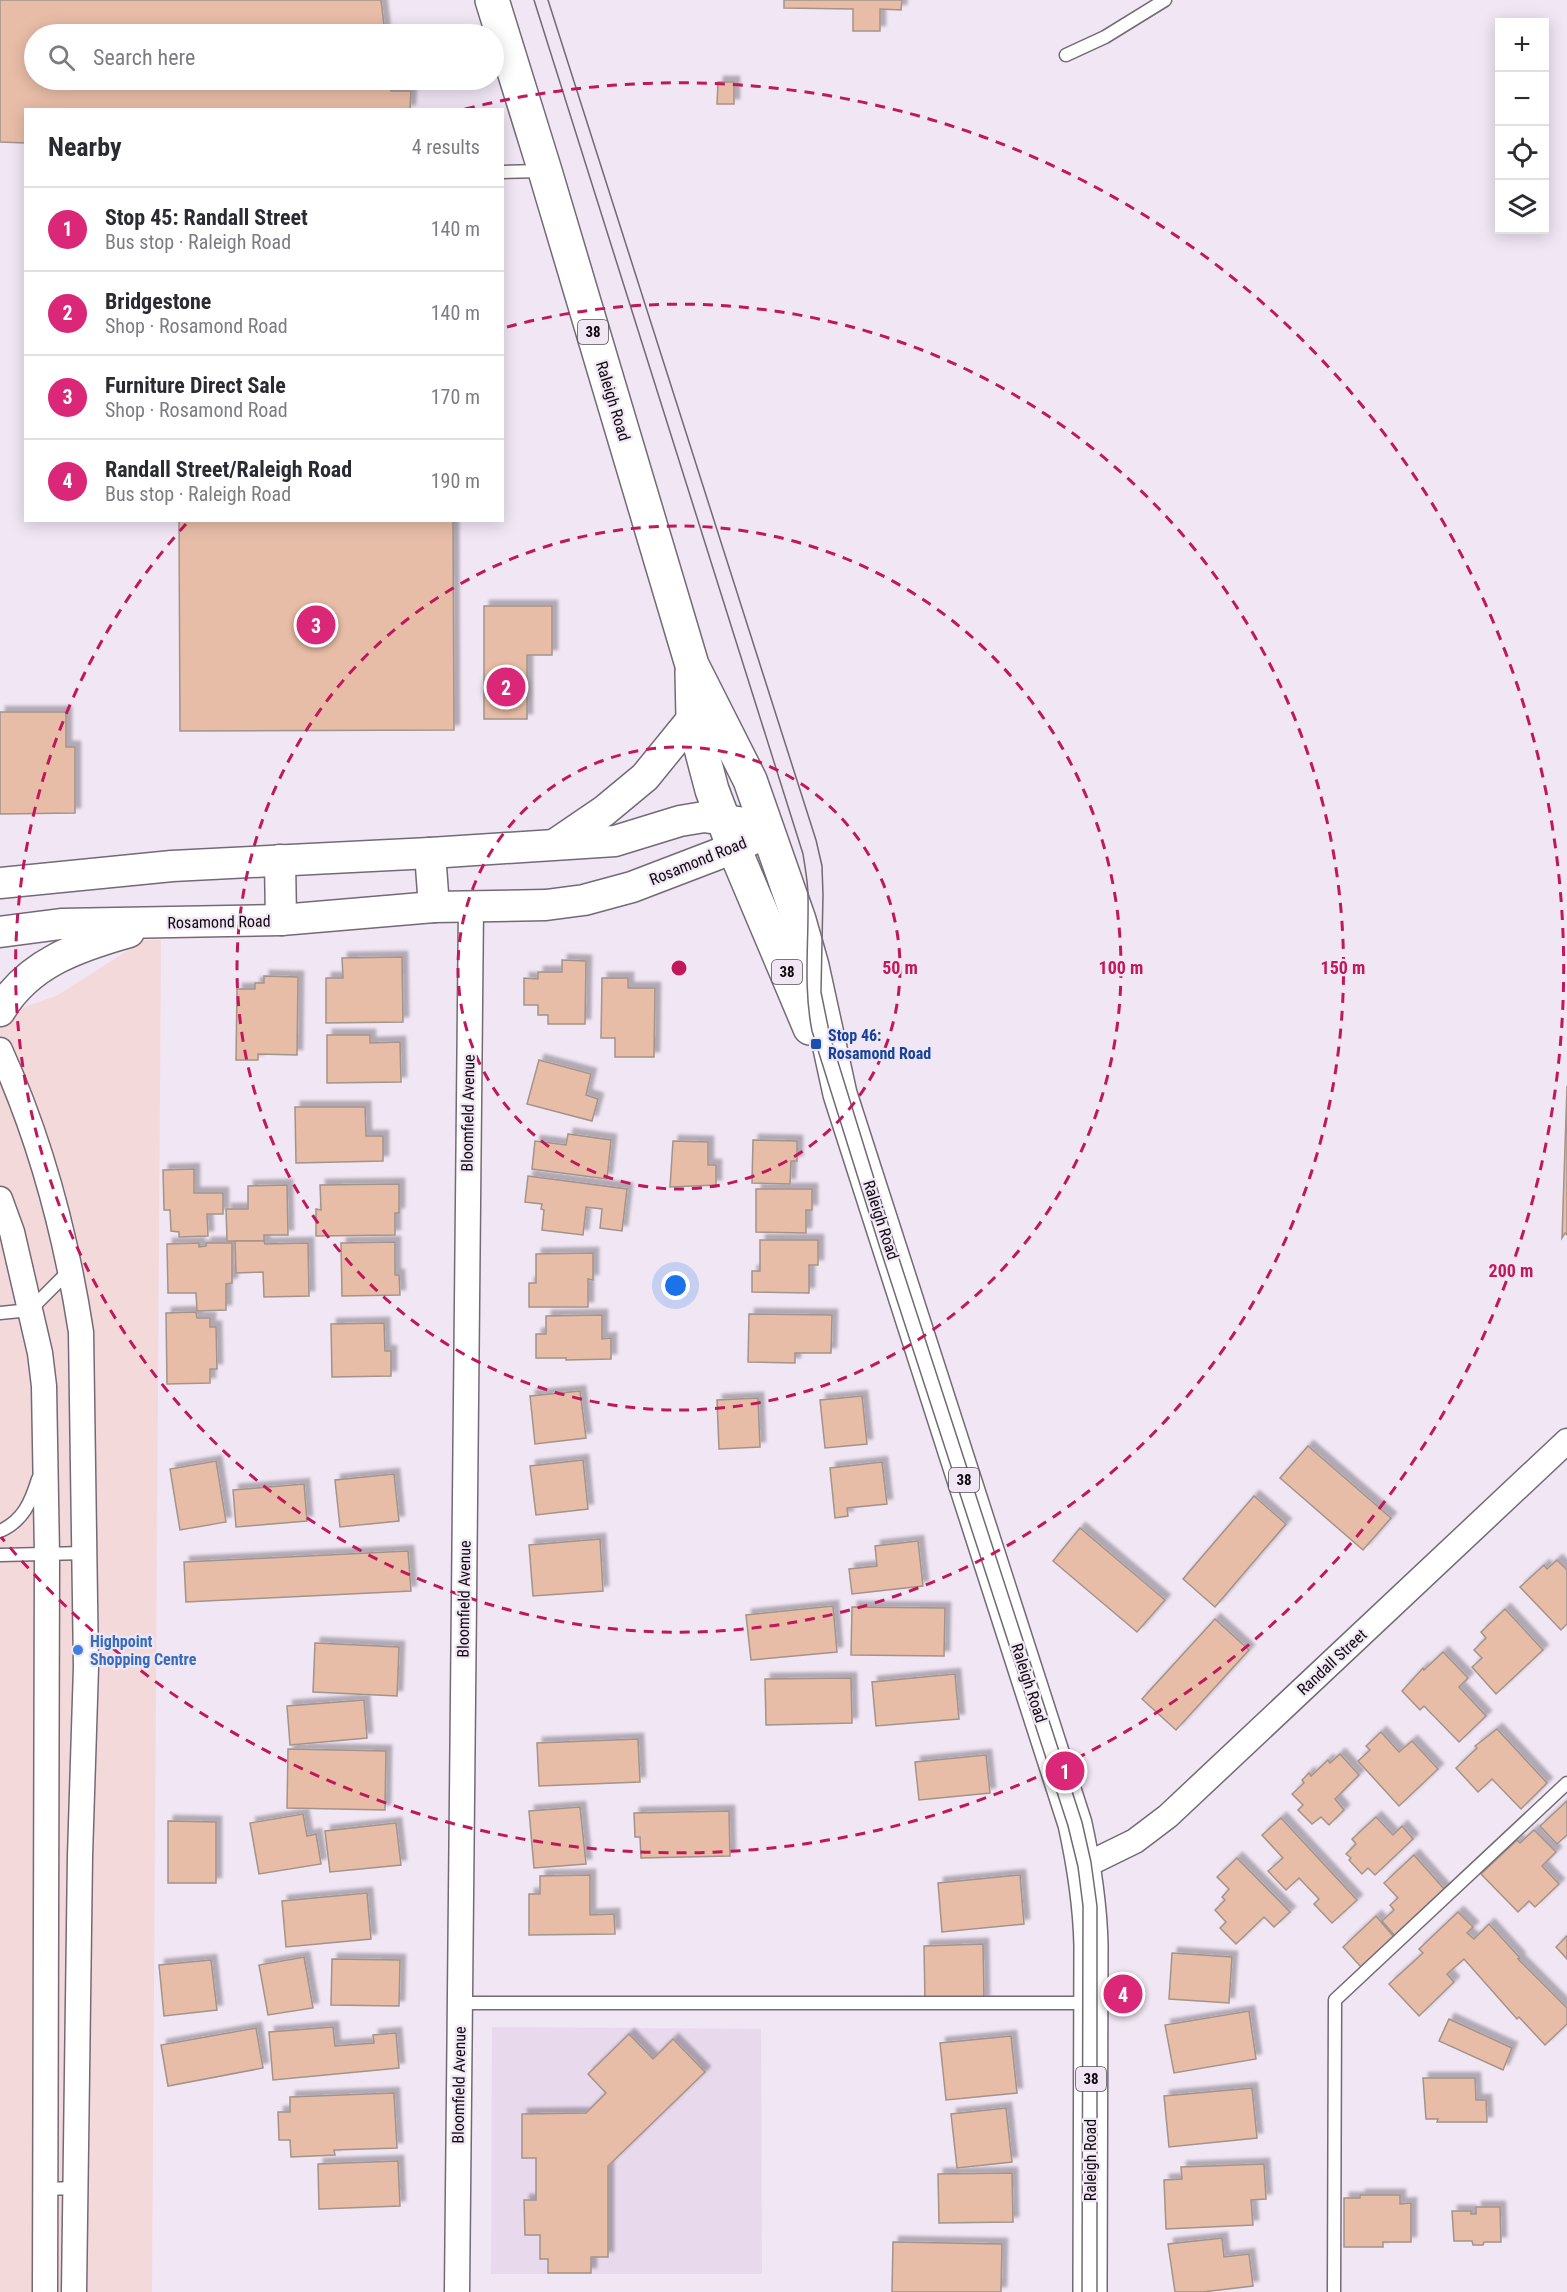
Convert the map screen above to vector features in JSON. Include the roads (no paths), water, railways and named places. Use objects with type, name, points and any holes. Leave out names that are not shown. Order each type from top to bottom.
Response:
[{"type":"main road","name":"Raleigh Road","points":[[492,0],[499,24]]},
{"type":"main road","name":"Raleigh Road","points":[[504,39],[692,665],[750,780],[806,943],[840,1094],[1075,1824],[1084,1866],[1090,1916],[1090,2292]]},
{"type":"main road","name":"Raleigh Road","points":[[692,665],[693,718],[712,790],[840,1094]]},
{"type":"street","points":[[557,843],[604,811],[645,777],[693,718]]},
{"type":"street","name":"Rosamond Road","points":[[0,883],[172,866],[615,841],[686,819],[704,817],[729,834],[753,839],[766,827]]},
{"type":"street","name":"Rosamond Road","points":[[0,932],[62,924],[280,920],[434,907],[546,905],[584,900],[632,887],[729,834]]},
{"type":"street","points":[[430,853],[434,907]]},
{"type":"street","points":[[280,860],[280,920]]},
{"type":"street","name":"Bloomfield Avenue","points":[[456,2292],[471,906]]},
{"type":"street","points":[[0,1011],[21,982],[43,965],[68,952],[101,940],[164,923]]},
{"type":"street","points":[[0,1050],[32,1130],[70,1270],[81,1332],[86,1730],[81,1824],[74,2292]]},
{"type":"street","points":[[0,1199],[12,1233],[40,1353],[44,1386],[47,1555],[45,2292]]},
{"type":"street","name":"Randall Street","points":[[1084,1866],[1135,1841],[1168,1816],[1567,1441]]},
{"type":"lane","points":[[1066,54],[1105,37],[1165,0]]},
{"type":"lane","points":[[504,172],[545,171]]},
{"type":"lane","points":[[0,1204],[3,1219],[0,1243]]},
{"type":"lane","points":[[0,1313],[30,1310],[70,1270]]},
{"type":"lane","points":[[0,1531],[12,1526],[30,1505],[45,1453]]},
{"type":"lane","points":[[0,1555],[85,1553]]},
{"type":"lane","points":[[1334,2292],[1335,2000],[1567,1783]]},
{"type":"lane","points":[[460,2003],[1091,2002]]},
{"type":"lane","points":[[45,2189],[75,2188]]},
{"type":"tram line","points":[[534,0],[803,854],[808,891],[807,981],[812,1031],[1068,1826],[1078,1867],[1083,1906],[1082,2292]]},
{"type":"tram line","points":[[548,0],[816,840],[822,866],[823,895],[821,992],[830,1036],[894,1243],[1082,1822],[1091,1862],[1097,1906],[1097,2292]]},
{"type":"place","name":"Furniture Direct Sale","points":[[316,625]]},
{"type":"place","name":"Bridgestone","points":[[506,687]]},
{"type":"place","name":"Stop 46: Rosamond Road","points":[[816,1044]]},
{"type":"place","name":"Highpoint Shopping Centre","points":[[78,1650]]},
{"type":"place","name":"Stop 45: Randall Street","points":[[1065,1771]]},
{"type":"place","name":"Randall Street/Raleigh Road","points":[[1123,1994]]}]
